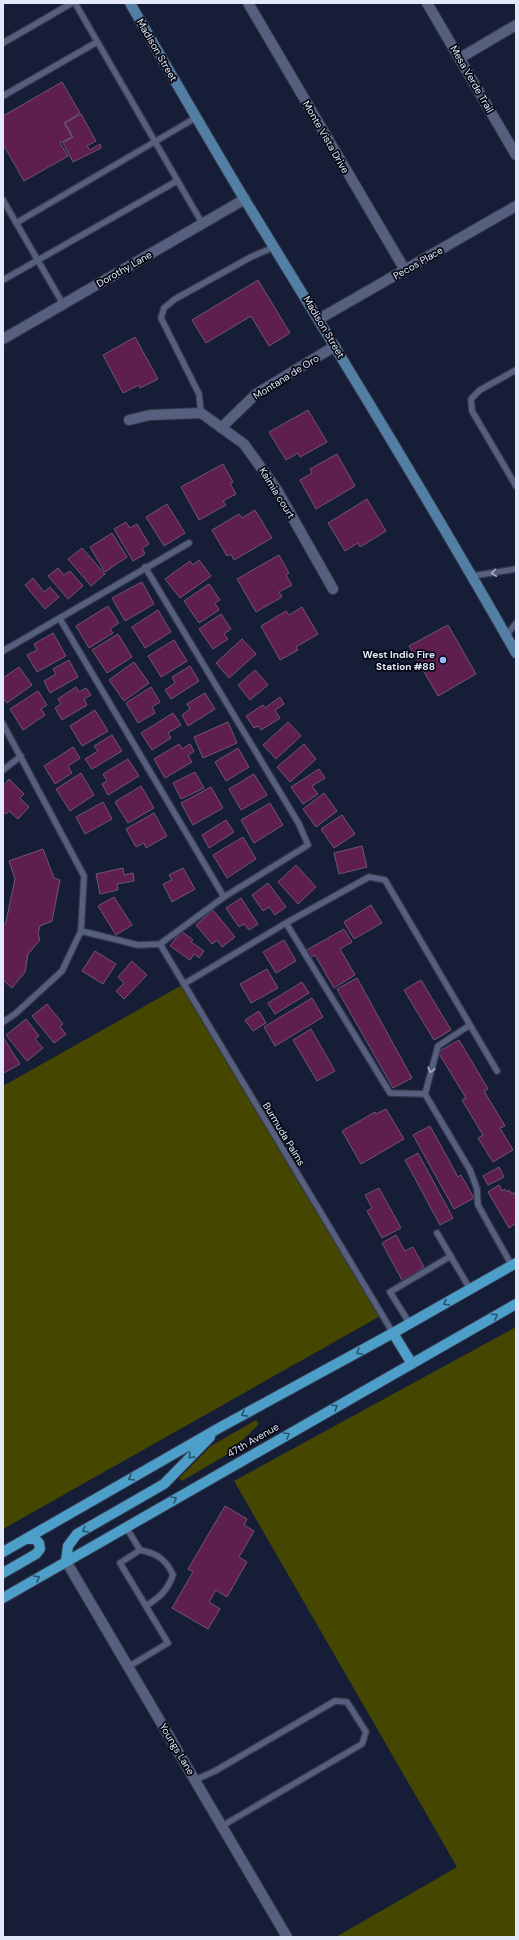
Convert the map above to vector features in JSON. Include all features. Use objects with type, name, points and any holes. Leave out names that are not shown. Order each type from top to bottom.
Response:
[{"type":"main road","name":"Madison Street","points":[[130,3],[245,199],[319,319],[472,576],[516,653]]},
{"type":"main road","points":[[3,1552],[218,1428],[410,1324],[514,1264]]},
{"type":"main road","name":"47th Avenue","points":[[3,1598],[516,1304]]},
{"type":"main road","points":[[393,1333],[412,1364]]},
{"type":"main road","points":[[66,1561],[68,1546],[77,1534],[164,1484],[218,1428]]},
{"type":"main road","points":[[3,1573],[36,1554],[40,1549],[39,1543],[35,1539],[27,1539]]},
{"type":"street","name":"Monte Vista Drive","points":[[248,3],[405,270]]},
{"type":"street","name":"Mesa Verde Trail","points":[[428,3],[516,155]]},
{"type":"street","points":[[460,58],[516,26]]},
{"type":"street","name":"Dorothy Lane","points":[[3,339],[245,199]]},
{"type":"street","name":"Pecos Place","points":[[319,319],[516,206]]},
{"type":"street","name":"Montana de Oro","points":[[222,428],[256,394],[335,346]]},
{"type":"street","points":[[129,420],[150,415],[201,413]]},
{"type":"street","name":"Kaimia court","points":[[201,413],[244,444],[277,490],[333,589]]},
{"type":"street","name":"Youngs Lane","points":[[66,1561],[287,1937]]},
{"type":"lane","points":[[3,43],[72,3]]},
{"type":"lane","points":[[75,3],[202,223]]},
{"type":"lane","points":[[3,96],[98,42]]},
{"type":"lane","points":[[16,223],[197,117]]},
{"type":"lane","points":[[3,280],[177,181]]},
{"type":"lane","points":[[3,200],[63,304]]},
{"type":"lane","points":[[201,413],[199,394],[161,318],[164,308],[175,299],[244,260],[274,247]]},
{"type":"lane","points":[[516,370],[480,390],[471,399],[472,411],[516,486]]},
{"type":"lane","points":[[3,651],[60,619],[189,542]]},
{"type":"lane","points":[[81,931],[138,945],[160,944],[224,897],[308,845],[299,824],[145,567]]},
{"type":"lane","points":[[472,576],[516,569]]},
{"type":"lane","points":[[60,619],[224,897]]},
{"type":"lane","points":[[506,636],[516,623]]},
{"type":"lane","points":[[3,724],[84,876],[81,931],[62,971],[15,1014],[3,1022]]},
{"type":"lane","points":[[3,770],[21,756]]},
{"type":"lane","points":[[184,984],[286,923],[369,877],[385,880],[497,1071]]},
{"type":"lane","points":[[286,923],[390,1093],[425,1094]]},
{"type":"lane","name":"Burmuda Palms","points":[[160,944],[393,1333]]},
{"type":"lane","points":[[470,1026],[438,1046],[425,1094],[470,1170],[477,1188],[478,1205],[514,1264]]},
{"type":"lane","points":[[437,1233],[470,1289]]},
{"type":"lane","points":[[410,1324],[390,1292],[451,1256]]},
{"type":"lane","points":[[126,1527],[140,1550],[159,1556],[168,1564],[172,1575],[169,1587],[161,1596],[146,1606]]},
{"type":"lane","points":[[128,1667],[168,1643],[120,1563],[140,1550]]},
{"type":"lane","points":[[195,1780],[215,1771],[335,1702],[347,1702],[366,1732],[362,1744],[222,1826]]},
{"type":"shaded area","points":[[184,984],[382,1315],[3,1529],[3,1086]]},
{"type":"shaded area","points":[[516,1327],[516,1937],[336,1937],[457,1867],[234,1481]]},
{"type":"shaded area","points":[[256,1420],[259,1424],[228,1454],[182,1481],[179,1478],[211,1446]]},
{"type":"building","points":[[62,82],[80,113],[64,123],[72,137],[60,143],[68,156],[24,181],[3,144],[3,116]]},
{"type":"building","points":[[81,114],[96,141],[87,146],[90,150],[100,144],[101,148],[73,162],[63,143],[73,137],[65,123]]},
{"type":"building","points":[[258,280],[290,333],[269,346],[251,316],[206,343],[192,320]]},
{"type":"building","points":[[135,337],[158,379],[140,388],[139,385],[123,393],[103,355]]},
{"type":"building","points":[[308,410],[327,442],[300,457],[298,453],[286,460],[269,432]]},
{"type":"building","points":[[337,454],[355,486],[316,509],[300,480],[312,473],[310,469]]},
{"type":"building","points":[[223,464],[233,482],[230,483],[236,494],[223,501],[226,505],[199,520],[181,487]]},
{"type":"building","points":[[367,499],[386,531],[360,547],[358,543],[345,551],[328,523]]},
{"type":"building","points":[[167,504],[185,533],[164,546],[146,517]]},
{"type":"building","points":[[255,510],[272,538],[234,560],[231,554],[227,556],[212,530],[239,514],[242,518]]},
{"type":"building","points":[[126,522],[130,528],[137,524],[149,544],[142,548],[145,554],[133,561],[114,529]]},
{"type":"building","points":[[112,533],[127,557],[105,572],[90,547]]},
{"type":"building","points":[[82,548],[105,574],[91,586],[68,559]]},
{"type":"building","points":[[279,555],[289,573],[286,575],[292,585],[279,592],[282,597],[256,612],[237,579]]},
{"type":"building","points":[[199,560],[211,576],[180,598],[165,579],[190,561],[193,565]]},
{"type":"building","points":[[58,568],[64,575],[70,571],[83,586],[68,599],[48,576]]},
{"type":"building","points":[[33,578],[44,592],[50,587],[59,597],[45,609],[25,585]]},
{"type":"building","points":[[142,582],[154,604],[125,621],[112,598]]},
{"type":"building","points":[[209,584],[220,600],[215,603],[219,610],[199,623],[184,601]]},
{"type":"building","points":[[108,606],[119,623],[110,629],[113,633],[89,648],[76,626]]},
{"type":"building","points":[[302,607],[318,634],[296,647],[298,650],[280,660],[261,626],[286,611],[289,615]]},
{"type":"building","points":[[158,610],[171,632],[145,648],[132,627]]},
{"type":"building","points":[[221,614],[231,629],[224,634],[228,639],[213,649],[199,629]]},
{"type":"building","name":"West Indio Fire Station #88","points":[[448,625],[476,674],[438,696],[409,646]]},
{"type":"building","points":[[53,633],[66,656],[37,672],[27,655],[37,650],[34,644]]},
{"type":"building","points":[[118,634],[132,657],[107,673],[92,650]]},
{"type":"building","points":[[242,639],[256,654],[229,678],[216,663]]},
{"type":"building","points":[[174,640],[187,661],[161,677],[148,656]]},
{"type":"building","points":[[69,660],[78,677],[50,693],[44,681],[56,674],[53,669]]},
{"type":"building","points":[[134,662],[149,683],[124,701],[109,680]]},
{"type":"building","points":[[190,666],[199,681],[171,699],[165,690],[175,683],[172,677]]},
{"type":"building","points":[[19,667],[32,685],[7,703],[3,698],[3,678]]},
{"type":"building","points":[[255,670],[268,685],[250,700],[238,685]]},
{"type":"building","points":[[76,687],[79,692],[86,688],[91,695],[84,699],[87,705],[62,720],[55,708],[61,704],[58,699]]},
{"type":"building","points":[[151,687],[160,702],[152,707],[155,713],[138,723],[126,703]]},
{"type":"building","points":[[38,691],[47,705],[41,709],[45,715],[23,730],[10,709]]},
{"type":"building","points":[[205,693],[215,709],[188,726],[182,715],[190,709],[187,704]]},
{"type":"building","points":[[280,697],[284,704],[275,710],[280,718],[261,730],[258,726],[254,728],[246,716],[263,705],[265,708]]},
{"type":"building","points":[[95,710],[108,731],[82,746],[70,726]]},
{"type":"building","points":[[173,713],[181,725],[168,733],[171,738],[152,750],[141,733]]},
{"type":"building","points":[[228,722],[237,743],[203,758],[194,737]]},
{"type":"building","points":[[288,722],[301,736],[276,759],[263,745]]},
{"type":"building","points":[[112,735],[122,751],[92,769],[85,759],[98,751],[94,746]]},
{"type":"building","points":[[179,744],[182,749],[190,744],[194,751],[188,756],[192,762],[165,778],[154,759]]},
{"type":"building","points":[[304,744],[316,759],[290,782],[277,767]]},
{"type":"building","points":[[73,747],[80,758],[68,766],[72,773],[55,784],[44,766]]},
{"type":"building","points":[[238,748],[249,767],[226,781],[215,762]]},
{"type":"building","points":[[128,759],[139,776],[108,795],[102,784],[107,781],[103,774]]},
{"type":"building","points":[[319,769],[325,778],[312,786],[318,794],[303,804],[291,787]]},
{"type":"building","points":[[195,772],[204,788],[181,799],[173,783]]},
{"type":"building","points":[[81,773],[94,795],[70,811],[56,789]]},
{"type":"building","points":[[254,774],[267,795],[241,810],[229,789]]},
{"type":"building","points":[[9,779],[24,794],[20,798],[29,807],[18,819],[9,811],[6,814],[3,811],[3,786]]},
{"type":"building","points":[[141,786],[154,808],[128,823],[115,802]]},
{"type":"building","points":[[211,787],[223,808],[193,825],[181,803]]},
{"type":"building","points":[[324,793],[337,811],[316,827],[303,809]]},
{"type":"building","points":[[103,802],[112,819],[85,834],[76,817]]},
{"type":"building","points":[[270,803],[283,825],[254,843],[241,820]]},
{"type":"building","points":[[154,813],[167,836],[146,848],[144,843],[136,847],[126,829]]},
{"type":"building","points":[[342,815],[355,834],[334,848],[321,829]]},
{"type":"building","points":[[226,820],[234,832],[209,848],[202,835]]},
{"type":"building","points":[[243,837],[256,859],[227,878],[213,855]]},
{"type":"building","points":[[362,846],[367,867],[339,874],[334,853]]},
{"type":"building","points":[[43,849],[54,878],[60,880],[52,921],[40,926],[38,934],[40,940],[28,954],[25,972],[12,988],[3,980],[3,926],[6,922],[15,879],[9,861]]},
{"type":"building","points":[[296,865],[316,887],[298,904],[278,882]]},
{"type":"building","points":[[123,868],[124,875],[133,873],[134,881],[117,884],[118,890],[100,894],[96,874]]},
{"type":"building","points":[[183,868],[195,889],[172,902],[163,884],[172,880],[169,875]]},
{"type":"building","points":[[268,883],[286,907],[275,915],[269,907],[263,911],[252,895]]},
{"type":"building","points":[[114,897],[132,925],[116,935],[98,906]]},
{"type":"building","points":[[241,898],[258,924],[249,930],[244,924],[239,927],[226,908]]},
{"type":"building","points":[[371,905],[382,923],[354,939],[344,922]]},
{"type":"building","points":[[213,910],[235,937],[222,947],[217,940],[212,944],[196,925]]},
{"type":"building","points":[[344,929],[352,942],[340,949],[355,975],[334,988],[315,955],[310,958],[305,951]]},
{"type":"building","points":[[181,931],[193,940],[191,942],[204,951],[199,958],[194,954],[190,960],[170,946]]},
{"type":"building","points":[[284,940],[296,961],[276,973],[263,952]]},
{"type":"building","points":[[95,951],[116,964],[103,984],[82,971]]},
{"type":"building","points":[[132,961],[147,975],[124,999],[116,991],[124,983],[118,977]]},
{"type":"building","points":[[267,969],[278,988],[251,1003],[240,984]]},
{"type":"building","points":[[357,978],[412,1078],[393,1088],[337,989]]},
{"type":"building","points":[[421,980],[451,1030],[434,1040],[404,990]]},
{"type":"building","points":[[302,982],[309,993],[275,1014],[268,1003]]},
{"type":"building","points":[[312,998],[323,1017],[275,1046],[264,1027]]},
{"type":"building","points":[[47,1004],[63,1024],[60,1027],[66,1034],[54,1043],[32,1016]]},
{"type":"building","points":[[259,1011],[266,1023],[253,1031],[245,1020]]},
{"type":"building","points":[[26,1019],[39,1036],[35,1039],[43,1048],[27,1061],[6,1035]]},
{"type":"building","points":[[311,1029],[335,1071],[317,1081],[293,1040]]},
{"type":"building","points":[[3,1037],[20,1064],[4,1073],[3,1072]]},
{"type":"building","points":[[459,1040],[488,1089],[484,1091],[505,1126],[500,1128],[513,1150],[493,1162],[478,1138],[483,1135],[462,1100],[466,1098],[438,1052]]},
{"type":"building","points":[[386,1109],[404,1139],[361,1164],[342,1131],[375,1112],[376,1114]]},
{"type":"building","points":[[430,1126],[458,1177],[461,1175],[474,1198],[454,1209],[413,1135]]},
{"type":"building","points":[[418,1153],[453,1218],[440,1225],[405,1160]]},
{"type":"building","points":[[499,1167],[504,1177],[488,1185],[483,1176]]},
{"type":"building","points":[[499,1185],[502,1191],[505,1189],[507,1192],[509,1190],[512,1194],[516,1192],[516,1223],[509,1228],[488,1192]]},
{"type":"building","points":[[379,1188],[401,1228],[382,1238],[367,1211],[372,1208],[365,1195]]},
{"type":"building","points":[[396,1235],[405,1251],[413,1247],[424,1267],[403,1282],[382,1243]]},
{"type":"building","points":[[225,1506],[247,1519],[244,1525],[254,1531],[239,1557],[247,1562],[227,1597],[216,1590],[209,1602],[220,1609],[208,1629],[172,1608],[193,1572],[188,1569]]},
{"type":"place","name":"West Indio Fire Station #88","points":[[443,660]]}]
